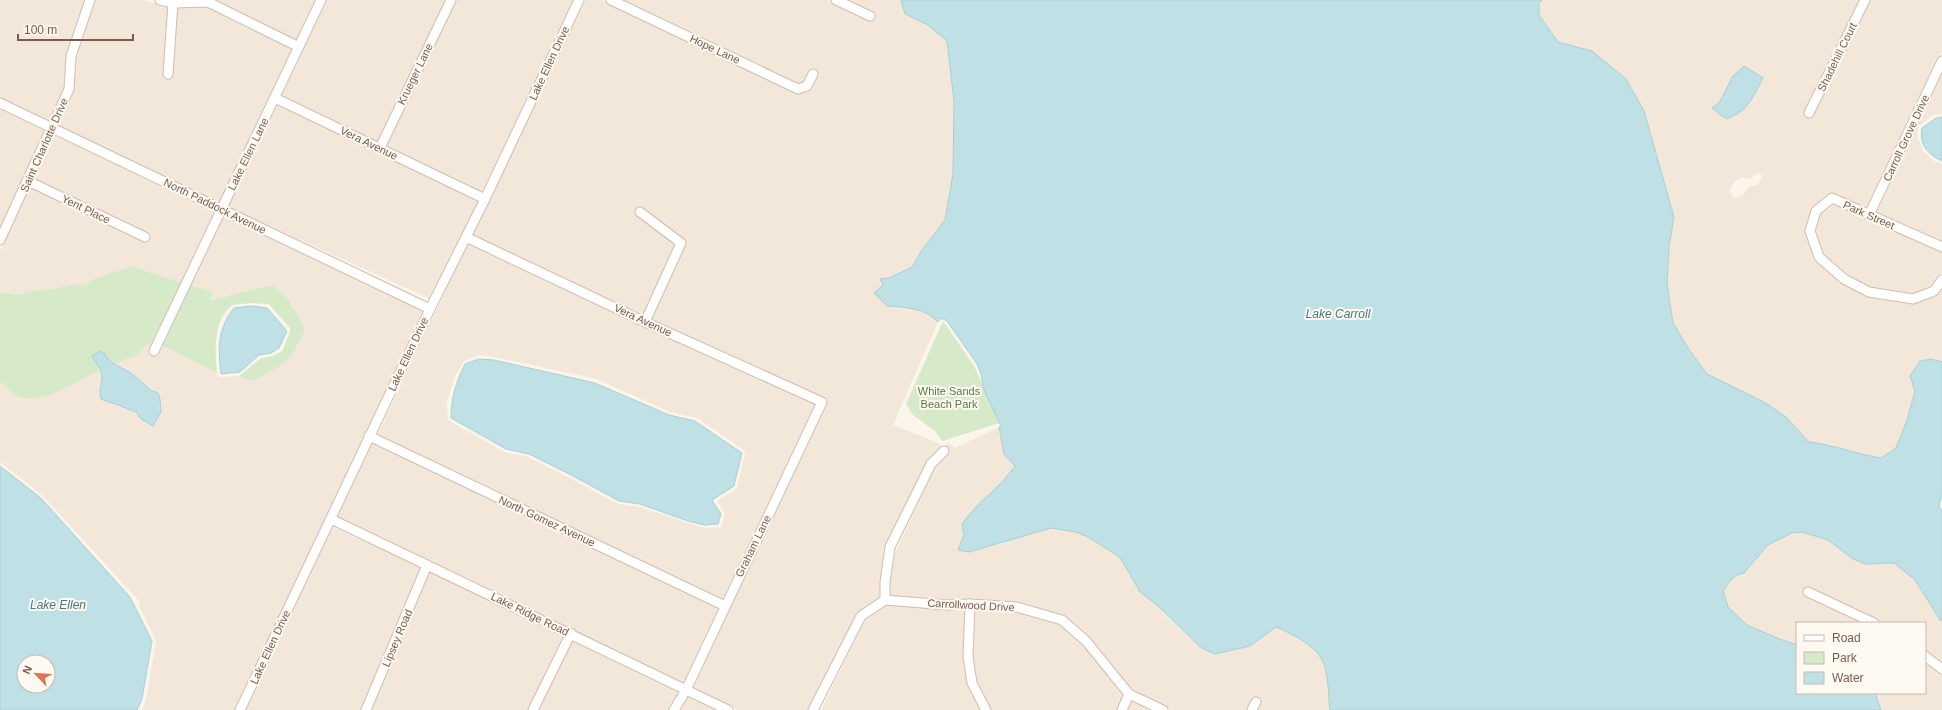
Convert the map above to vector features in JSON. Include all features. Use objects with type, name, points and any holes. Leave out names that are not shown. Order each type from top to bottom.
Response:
[{"type":"street","name":"Saint Charlotte Drive","points":[[0,240],[69,89],[71,56],[90,0]]},
{"type":"street","points":[[160,0],[173,3],[208,2],[299,47]]},
{"type":"street","name":"Lake Ellen Lane","points":[[154,351],[321,0]]},
{"type":"street","name":"Krueger Lane","points":[[380,148],[451,0]]},
{"type":"street","name":"Lake Ellen Drive","points":[[240,710],[369,436],[485,199],[579,0]]},
{"type":"street","name":"Hope Lane","points":[[611,0],[798,89],[806,86],[813,74]]},
{"type":"street","points":[[836,0],[870,16]]},
{"type":"street","name":"Shadehill Court","points":[[1809,113],[1865,0]]},
{"type":"street","points":[[168,74],[173,3]]},
{"type":"street","name":"Carroll Grove Drive","points":[[1869,215],[1942,61]]},
{"type":"street","name":"Vera Avenue","points":[[275,98],[485,199]]},
{"type":"street","name":"North Paddock Avenue","points":[[0,103],[430,309]]},
{"type":"street","name":"Yent Place","points":[[28,181],[145,237]]},
{"type":"street","name":"Park Street","points":[[1942,247],[1832,198],[1816,211],[1810,231],[1819,257],[1844,279],[1869,292],[1913,299],[1934,291],[1942,280]]},
{"type":"street","points":[[640,212],[681,243],[645,322]]},
{"type":"street","name":"Vera Avenue","points":[[466,237],[645,322],[822,402]]},
{"type":"street","name":"Graham Lane","points":[[674,710],[686,690],[822,402]]},
{"type":"street","name":"North Gomez Avenue","points":[[369,436],[725,606]]},
{"type":"street","points":[[813,710],[861,616],[885,600],[885,582],[890,547],[931,464],[944,452]]},
{"type":"street","name":"Lake Ridge Road","points":[[331,518],[728,710]]},
{"type":"street","name":"Lipsey Road","points":[[366,710],[427,565]]},
{"type":"street","points":[[1808,592],[1872,622]]},
{"type":"street","name":"Carrollwood Drive","points":[[885,600],[947,605],[970,604],[1017,607],[1062,620],[1086,641],[1129,694],[1163,710]]},
{"type":"street","points":[[970,604],[968,657],[971,680],[986,710]]},
{"type":"street","points":[[533,710],[571,633]]},
{"type":"street","points":[[1926,657],[1942,669]]},
{"type":"street","points":[[1122,710],[1129,694]]},
{"type":"shaded area","points":[[0,0],[85,0],[66,55],[65,88],[50,122],[0,98]]},
{"type":"shaded area","points":[[95,0],[143,0],[168,6],[164,77],[172,78],[177,7],[208,6],[293,49],[220,203],[58,126],[73,91],[75,57]]},
{"type":"shaded area","points":[[212,0],[316,0],[297,42]]},
{"type":"shaded area","points":[[326,0],[446,0],[377,142],[281,96]]},
{"type":"shaded area","points":[[456,0],[574,0],[482,193],[385,146]]},
{"type":"shaded area","points":[[584,0],[602,0],[796,92],[810,88],[818,72],[810,68],[803,83],[798,84],[621,0],[827,0],[872,21],[876,14],[846,0],[901,0],[905,14],[928,25],[947,41],[957,126],[952,183],[945,220],[922,250],[912,267],[891,277],[887,306],[912,308],[934,318],[938,322],[893,425],[939,443],[945,447],[948,443],[955,448],[999,427],[1004,454],[1015,466],[996,546],[1024,535],[1051,528],[1076,532],[1088,537],[1128,563],[1148,593],[1166,616],[1200,647],[1216,654],[1250,646],[1276,627],[1299,637],[1319,651],[1331,692],[1333,710],[1257,710],[1261,700],[1253,697],[1247,710],[1172,710],[1139,694],[1127,685],[1063,616],[1017,603],[966,599],[946,601],[893,596],[889,593],[889,582],[895,553],[936,465],[950,452],[943,446],[927,462],[886,545],[880,581],[880,597],[857,614],[808,710],[737,710],[691,689],[828,400],[651,320],[687,242],[640,207],[634,213],[675,244],[643,316],[472,235]]},
{"type":"shaded area","points":[[1542,0],[1860,0],[1803,115],[1811,119],[1870,0],[1942,0],[1942,51],[1867,210],[1829,195],[1811,210],[1806,230],[1816,260],[1868,296],[1913,303],[1942,287],[1942,364],[1915,391],[1908,430],[1888,460],[1820,449],[1807,440],[1786,417],[1742,391],[1712,380],[1688,348],[1673,323],[1667,284],[1669,247],[1674,217],[1644,111],[1638,102],[1592,51],[1558,42],[1539,15],[1539,2]],"holes":[[[1744,66],[1726,119],[1712,108],[1719,103],[1733,76]],[[1758,173],[1763,177],[1757,185],[1749,187],[1743,195],[1737,198],[1733,197],[1730,189],[1734,182],[1742,177],[1749,179]]]},
{"type":"shaded area","points":[[1942,72],[1942,114],[1934,115],[1919,126],[1917,137],[1924,152],[1934,161],[1942,164],[1942,243],[1875,213]]},
{"type":"shaded area","points":[[278,104],[479,201],[430,299],[228,207]]},
{"type":"shaded area","points":[[0,107],[46,130],[0,230]]},
{"type":"shaded area","points":[[54,133],[217,210],[182,283],[132,266],[93,279],[85,285],[77,284],[48,290],[28,291],[19,295],[0,292],[0,251],[30,186],[147,243],[151,236],[33,179]]},
{"type":"shaded area","points":[[1833,203],[1942,251],[1942,272],[1931,287],[1912,295],[1904,292],[1870,289],[1847,276],[1822,255],[1815,232],[1820,213]]},
{"type":"shaded area","points":[[225,214],[427,306],[235,710],[142,710],[146,699],[156,641],[139,606],[140,602],[43,496],[0,462],[0,383],[5,385],[12,394],[26,398],[56,392],[101,370],[102,381],[99,394],[113,405],[136,412],[141,419],[161,412],[158,393],[116,364],[134,357],[151,342],[153,343],[149,353],[157,356],[162,345],[217,373],[219,377],[239,376],[251,381],[299,346],[293,306],[289,300],[273,285],[209,300],[212,292],[190,285]]},
{"type":"shaded area","points":[[468,242],[816,404],[722,600],[377,436]],"holes":[[[479,355],[495,357],[596,379],[670,412],[697,418],[744,450],[745,453],[737,488],[717,501],[725,514],[721,527],[705,528],[639,507],[618,504],[528,457],[504,452],[448,420],[447,402],[454,378],[464,361]]]},
{"type":"shaded area","points":[[371,443],[719,608],[683,685],[337,517]]},
{"type":"shaded area","points":[[332,527],[421,567],[361,710],[245,710]]},
{"type":"shaded area","points":[[1803,532],[1828,540],[1853,559],[1865,564],[1894,563],[1915,580],[1940,620],[1942,620],[1942,664],[1926,652],[1926,622],[1881,622],[1806,587],[1803,594],[1862,622],[1796,622],[1796,645],[1745,624],[1719,598],[1728,583],[1770,543],[1788,534]]},
{"type":"shaded area","points":[[430,571],[565,635],[528,710],[370,710]]},
{"type":"shaded area","points":[[886,604],[966,608],[964,657],[968,683],[982,710],[821,710],[866,618]]},
{"type":"shaded area","points":[[974,608],[1016,611],[1055,622],[1084,644],[1124,694],[1117,710],[991,710],[976,682],[973,657]]},
{"type":"shaded area","points":[[573,639],[680,692],[669,710],[538,710]]},
{"type":"shaded area","points":[[1926,662],[1942,673],[1942,710],[1869,710],[1861,694],[1926,694]]},
{"type":"shaded area","points":[[688,696],[718,710],[679,710]]},
{"type":"shaded area","points":[[1131,699],[1153,710],[1127,710]]},
{"type":"green space","points":[[132,266],[182,283],[153,343],[151,342],[134,357],[115,364],[109,361],[105,354],[92,356],[101,370],[58,392],[46,396],[23,398],[13,394],[5,385],[0,383],[0,292],[19,295],[28,291],[48,290],[77,284],[85,285],[93,279]]},
{"type":"green space","points":[[190,285],[213,292],[210,300],[273,285],[289,300],[305,329],[301,340],[291,356],[270,372],[251,381],[239,376],[261,358],[273,356],[282,351],[290,332],[290,328],[269,304],[251,303],[233,305],[226,311],[219,326],[216,345],[217,373],[162,345]]},
{"type":"green space","name":"White Sands Beach Park","points":[[943,321],[974,366],[1000,423],[942,441],[935,431],[913,415],[906,404]]},
{"type":"water","name":"Lake Carroll","points":[[901,0],[1542,0],[1539,3],[1539,15],[1558,42],[1592,51],[1626,79],[1644,111],[1674,217],[1669,247],[1667,284],[1673,323],[1688,348],[1707,374],[1764,402],[1786,417],[1809,442],[1881,458],[1896,448],[1907,420],[1915,391],[1910,376],[1920,361],[1931,359],[1942,362],[1942,495],[1939,506],[1942,511],[1942,620],[1940,620],[1915,580],[1894,563],[1865,564],[1853,559],[1828,540],[1802,532],[1792,533],[1768,545],[1744,573],[1737,575],[1729,582],[1723,591],[1728,607],[1747,625],[1796,645],[1796,694],[1875,694],[1881,710],[1330,710],[1326,670],[1321,658],[1313,648],[1276,627],[1250,646],[1215,654],[1200,647],[1158,606],[1140,592],[1118,556],[1088,537],[1076,532],[1051,528],[969,552],[958,550],[964,535],[962,524],[974,509],[1015,466],[1004,454],[999,427],[1001,426],[984,390],[981,374],[977,364],[947,321],[941,318],[938,322],[933,317],[914,309],[887,306],[874,293],[883,285],[880,279],[889,278],[912,267],[922,250],[945,220],[953,174],[954,101],[947,41],[928,25],[905,14]]},
{"type":"water","points":[[1744,66],[1763,78],[1753,98],[1745,108],[1734,116],[1726,119],[1712,108],[1719,103],[1733,76]]},
{"type":"water","points":[[1942,117],[1942,161],[1928,152],[1923,144],[1921,134],[1922,128],[1936,118]]},
{"type":"water","points":[[252,306],[267,308],[287,331],[279,348],[271,353],[259,355],[240,372],[221,374],[219,348],[224,324],[234,308]]},
{"type":"water","points":[[100,351],[105,354],[109,361],[131,373],[151,390],[158,393],[161,412],[153,426],[141,419],[136,412],[101,399],[100,393],[102,373],[92,356]]},
{"type":"water","points":[[479,359],[494,360],[595,383],[669,415],[695,421],[742,453],[734,486],[712,500],[721,514],[718,524],[705,525],[688,521],[640,504],[619,501],[529,454],[506,449],[451,418],[453,397],[465,364]]},
{"type":"water","name":"Lake Ellen","points":[[0,466],[41,498],[130,597],[152,641],[142,699],[137,710],[0,710]]}]
